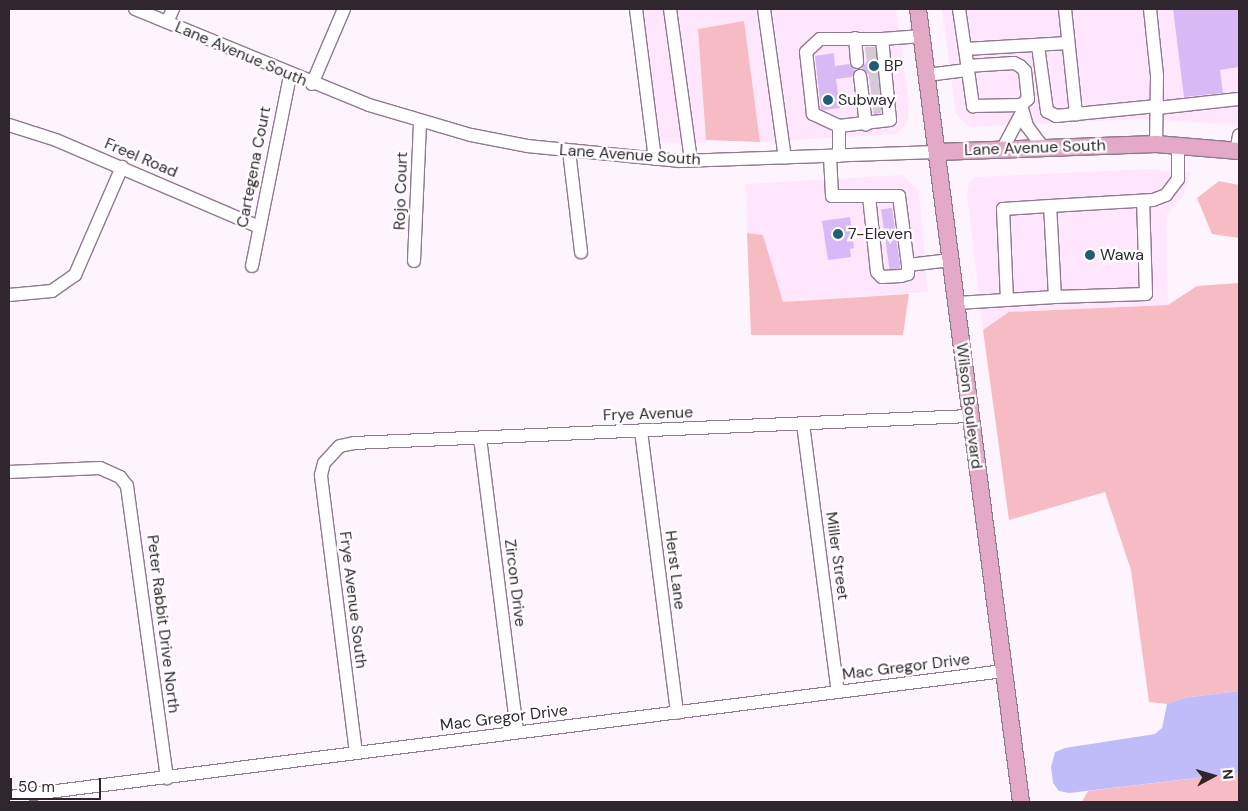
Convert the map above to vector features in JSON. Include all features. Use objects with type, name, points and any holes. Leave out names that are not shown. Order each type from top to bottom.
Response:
[{"type":"main road","name":"Wilson Boulevard","points":[[918,9],[1021,802]]},
{"type":"main road","name":"Lane Avenue South","points":[[937,152],[1003,148],[1156,144],[1238,146]]},
{"type":"street","name":"Lane Avenue South","points":[[136,9],[312,84],[420,121],[471,135],[570,151],[691,161],[937,152]]},
{"type":"street","points":[[167,22],[173,9]]},
{"type":"street","points":[[312,84],[344,9]]},
{"type":"street","points":[[636,9],[655,159]]},
{"type":"street","points":[[670,9],[691,161]]},
{"type":"street","points":[[764,9],[785,158]]},
{"type":"street","points":[[959,9],[973,106],[1021,110]]},
{"type":"street","points":[[1065,9],[1076,114]]},
{"type":"street","points":[[1150,9],[1158,76],[1156,144]]},
{"type":"street","points":[[864,82],[878,106],[890,120],[866,125],[839,126],[813,114],[806,52],[820,39],[882,39],[922,36]]},
{"type":"street","points":[[854,38],[860,58]]},
{"type":"street","points":[[866,125],[878,106],[886,88],[882,39]]},
{"type":"street","points":[[965,49],[1068,43]]},
{"type":"street","points":[[1038,46],[1047,111],[1056,116],[1239,99]]},
{"type":"street","points":[[927,75],[1014,63],[1020,66],[1025,71],[1028,99],[1003,148]]},
{"type":"street","name":"Cartegena Court","points":[[252,266],[290,75]]},
{"type":"street","points":[[1021,110],[1043,148]]},
{"type":"street","name":"Rojo Court","points":[[414,261],[420,121]]},
{"type":"street","name":"Freel Road","points":[[9,125],[122,167],[259,227]]},
{"type":"street","points":[[839,126],[834,156],[832,196],[869,196],[899,196],[908,274],[882,277],[878,272],[869,196]]},
{"type":"street","points":[[1007,300],[1003,209],[1143,201],[1166,195],[1175,188],[1178,179],[1178,146]]},
{"type":"street","points":[[570,151],[581,252]]},
{"type":"street","points":[[9,295],[52,291],[75,274],[122,167]]},
{"type":"street","points":[[956,304],[1055,297],[1146,294],[1143,201]]},
{"type":"street","points":[[1050,206],[1055,297]]},
{"type":"street","points":[[908,264],[951,260]]},
{"type":"street","name":"Frye Avenue","points":[[330,454],[354,443],[971,416]]},
{"type":"street","name":"Miller Street","points":[[803,424],[838,692]]},
{"type":"street","name":"Herst Lane","points":[[641,431],[677,713]]},
{"type":"street","name":"Zircon Drive","points":[[480,438],[517,732]]},
{"type":"street","name":"Frye Avenue South","points":[[330,454],[322,475],[356,753]]},
{"type":"street","name":"Peter Rabbit Drive North","points":[[9,472],[100,468],[120,477],[131,497],[166,778]]},
{"type":"street","name":"Mac Gregor Drive","points":[[9,797],[1003,671]]},
{"type":"shaded area","points":[[629,9],[896,9],[909,104],[908,121],[896,134],[760,142],[744,21],[698,29],[706,143],[648,142]]},
{"type":"shaded area","points":[[942,9],[1239,9],[1239,125],[1145,119],[969,127],[956,114]]},
{"type":"shaded area","points":[[744,21],[760,142],[706,140],[698,29]]},
{"type":"shaded area","points":[[1150,169],[1191,173],[1183,195],[1166,216],[1168,305],[1009,312],[983,330],[967,195],[969,183],[976,177]]},
{"type":"shaded area","points":[[902,175],[919,191],[928,292],[782,302],[763,235],[747,233],[746,184]]},
{"type":"shaded area","points":[[1219,181],[1239,185],[1239,238],[1212,234],[1197,198]]},
{"type":"shaded area","points":[[747,233],[763,235],[783,302],[909,294],[903,335],[751,335]]},
{"type":"shaded area","points":[[1239,283],[1239,691],[1183,698],[1167,704],[1149,702],[1131,570],[1105,492],[1009,520],[983,330],[1009,312],[1168,305],[1197,286]]},
{"type":"shaded area","points":[[1239,691],[1239,773],[1069,793],[1059,791],[1053,783],[1051,767],[1055,752],[1065,748],[1155,734],[1162,728],[1167,704],[1183,698]]},
{"type":"shaded area","points":[[1239,773],[1239,802],[1082,802],[1088,791]]},
{"type":"building","points":[[1173,9],[1239,9],[1239,67],[1220,70],[1223,93],[1184,97]]},
{"type":"building","points":[[865,47],[875,47],[881,113],[874,114],[869,75],[862,68],[867,61]]},
{"type":"building","points":[[834,53],[835,66],[849,64],[855,70],[852,77],[836,79],[840,108],[824,110],[821,109],[815,56]]},
{"type":"building","name":"7-Eleven","points":[[892,208],[900,268],[890,270],[881,210]]},
{"type":"building","name":"7-Eleven","points":[[850,217],[854,248],[850,249],[851,257],[828,260],[822,221]]},
{"type":"tunnel","points":[[866,55],[880,53]]},
{"type":"tunnel","points":[[869,77],[882,75]]},
{"type":"tunnel","points":[[871,90],[884,88]]},
{"type":"tunnel","points":[[873,106],[886,105]]},
{"type":"place","name":"BP","points":[[874,66]]},
{"type":"place","name":"Subway","points":[[828,100]]},
{"type":"place","name":"7-Eleven","points":[[838,234]]},
{"type":"place","name":"Wawa","points":[[1090,255]]}]
